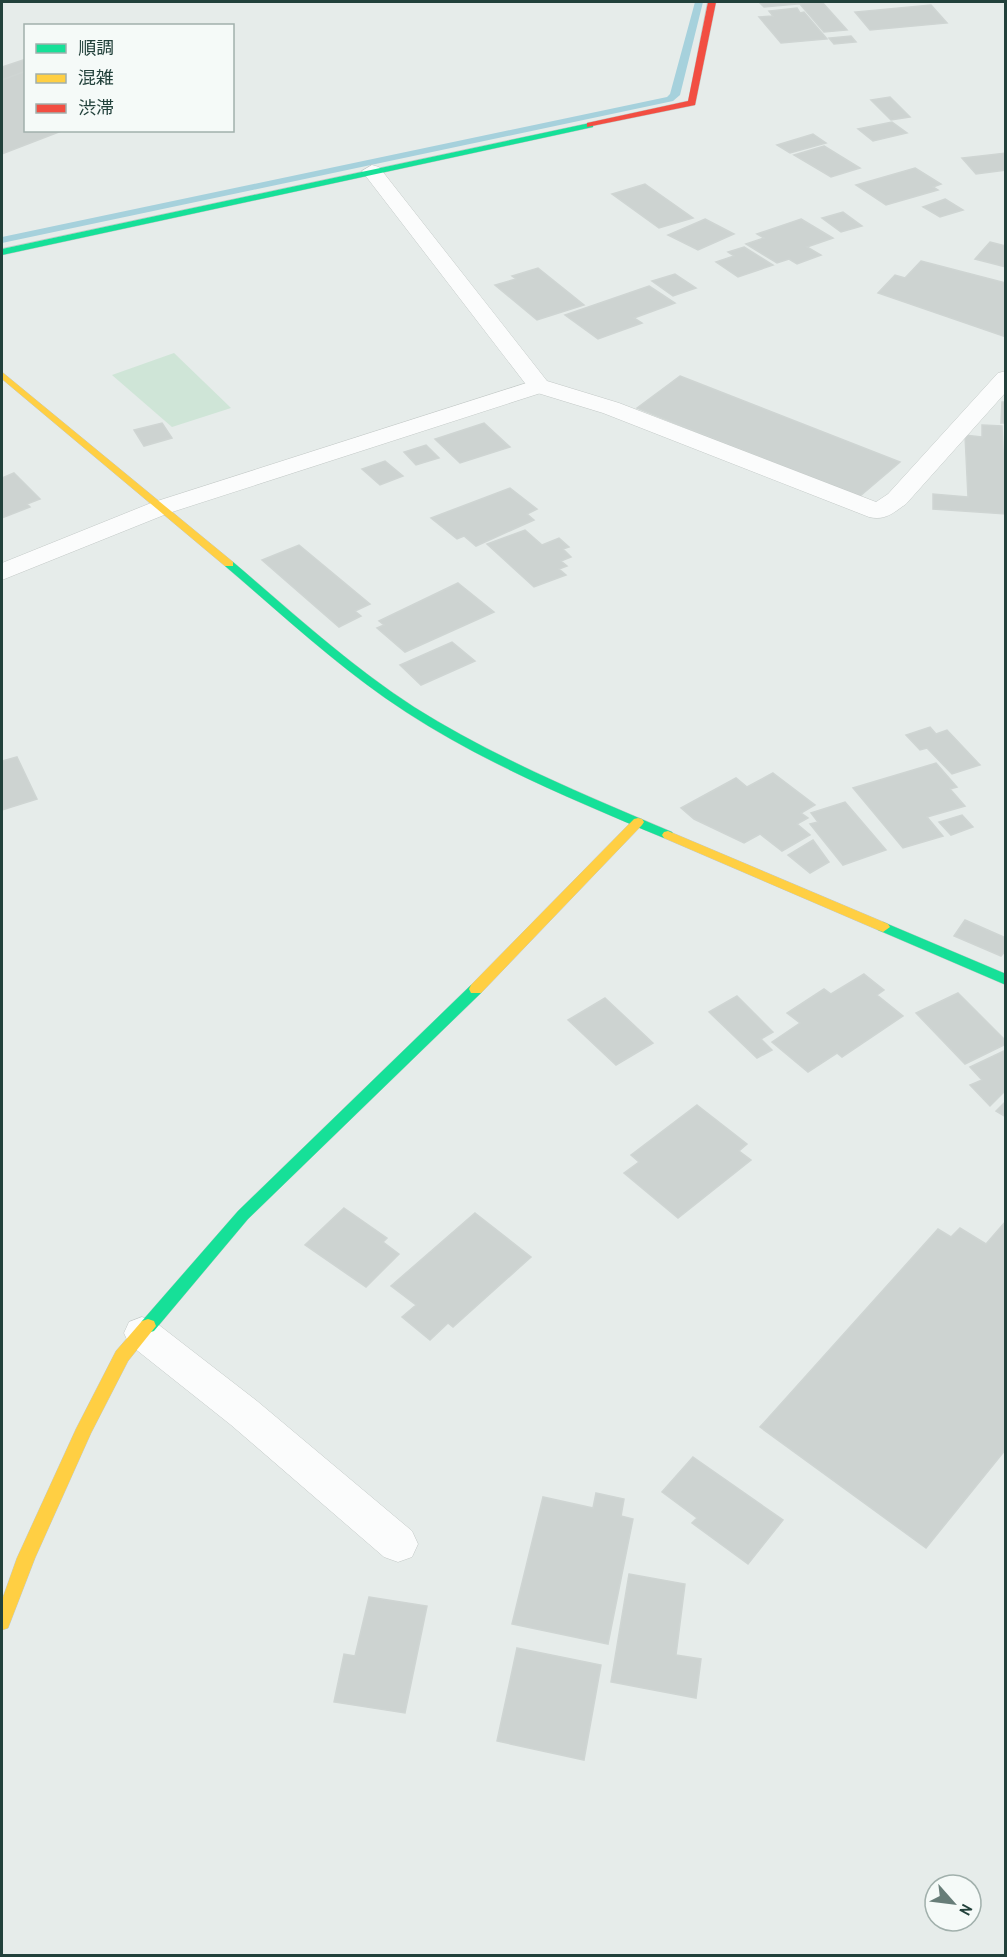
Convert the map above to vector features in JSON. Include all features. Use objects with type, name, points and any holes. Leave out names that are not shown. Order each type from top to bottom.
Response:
[{"type":"street","points":[[2,252],[692,103],[712,2]]},
{"type":"street","points":[[2,375],[356,670],[436,725],[502,760],[638,822],[1005,980]]},
{"type":"street","points":[[2,572],[160,508],[539,386]]},
{"type":"street","points":[[2,1622],[26,1558],[84,1429],[122,1356],[243,1215],[436,1029],[638,822]]},
{"type":"lane","points":[[372,171],[539,386],[610,408],[878,512],[897,499],[1005,378]]},
{"type":"lane","points":[[142,1333],[244,1413],[398,1544]]},
{"type":"green space","points":[[174,353],[231,408],[172,427],[112,375]]},
{"type":"building","points":[[759,2],[796,2],[798,4],[764,7]]},
{"type":"building","points":[[822,2],[847,30],[824,32],[799,3]]},
{"type":"building","points":[[931,5],[947,23],[870,30],[855,12]]},
{"type":"building","points":[[797,8],[800,13],[804,12],[827,39],[781,43],[759,17],[773,16],[769,11]]},
{"type":"building","points":[[851,36],[856,42],[834,44],[829,38]]},
{"type":"building","points":[[24,60],[24,72],[2,80],[2,67]]},
{"type":"building","points":[[24,72],[24,132],[59,132],[2,154],[2,80]]},
{"type":"building","points":[[890,97],[910,117],[891,120],[871,100]]},
{"type":"building","points":[[892,122],[907,133],[873,141],[858,129]]},
{"type":"building","points":[[813,134],[826,143],[790,153],[777,145]]},
{"type":"building","points":[[824,146],[860,168],[831,177],[794,155]]},
{"type":"building","points":[[1006,153],[1006,170],[976,174],[962,158]]},
{"type":"building","points":[[915,168],[941,184],[933,187],[938,190],[886,205],[856,185]]},
{"type":"building","points":[[645,184],[693,218],[659,228],[612,194]]},
{"type":"building","points":[[945,199],[963,210],[940,217],[923,207]]},
{"type":"building","points":[[843,212],[862,226],[841,232],[822,218]]},
{"type":"building","points":[[705,219],[734,234],[698,250],[668,235]]},
{"type":"building","points":[[801,219],[833,238],[807,247],[821,255],[797,264],[789,259],[777,263],[746,244],[764,238],[757,234]]},
{"type":"building","points":[[990,242],[1006,246],[1006,267],[975,259]]},
{"type":"building","points":[[744,247],[773,265],[738,277],[716,262],[734,256],[728,252]]},
{"type":"building","points":[[921,261],[1006,283],[1006,337],[878,293],[895,275],[905,278]]},
{"type":"building","points":[[538,268],[584,305],[537,320],[495,285],[516,279],[512,276]]},
{"type":"building","points":[[675,274],[696,288],[673,296],[652,281]]},
{"type":"building","points":[[649,286],[675,303],[634,318],[642,323],[598,339],[565,315]]},
{"type":"building","points":[[680,376],[900,462],[859,497],[637,408]]},
{"type":"building","points":[[1002,402],[1006,402],[1006,423],[1001,423]]},
{"type":"building","points":[[162,423],[172,438],[144,446],[134,430]]},
{"type":"building","points":[[484,423],[510,447],[460,463],[435,439]]},
{"type":"building","points":[[982,425],[1002,426],[1006,514],[933,509],[933,494],[968,497],[965,435],[982,437]]},
{"type":"building","points":[[426,445],[439,458],[416,465],[404,452]]},
{"type":"building","points":[[385,461],[403,476],[380,485],[362,469]]},
{"type":"building","points":[[14,473],[40,499],[27,504],[30,507],[2,518],[2,478]]},
{"type":"building","points":[[510,488],[537,509],[527,514],[534,520],[476,546],[464,536],[457,539],[431,518]]},
{"type":"building","points":[[525,530],[542,545],[559,538],[569,547],[563,549],[571,557],[561,561],[567,566],[559,569],[566,575],[534,587],[487,544]]},
{"type":"building","points":[[299,545],[370,604],[355,611],[361,616],[339,627],[262,560]]},
{"type":"building","points":[[458,583],[494,612],[405,652],[377,628],[384,625],[379,621]]},
{"type":"building","points":[[452,642],[475,661],[421,685],[400,665]]},
{"type":"building","points":[[930,727],[936,734],[947,730],[980,765],[952,774],[927,748],[920,750],[906,735]]},
{"type":"building","points":[[17,757],[37,799],[2,810],[2,761]]},
{"type":"building","points":[[936,763],[957,787],[950,789],[965,806],[927,817],[943,836],[903,848],[853,788]]},
{"type":"building","points":[[773,773],[815,805],[801,813],[808,818],[797,824],[810,835],[782,851],[760,834],[744,843],[694,819],[681,808],[736,778],[747,787]]},
{"type":"building","points":[[845,802],[886,850],[843,865],[810,824],[818,822],[811,813]]},
{"type":"building","points":[[962,815],[973,827],[951,835],[939,822]]},
{"type":"building","points":[[813,840],[829,862],[810,873],[788,855]]},
{"type":"building","points":[[965,920],[1006,938],[1006,950],[1001,956],[954,936]]},
{"type":"building","points":[[864,974],[884,990],[877,995],[903,1016],[842,1057],[837,1053],[808,1072],[772,1042],[800,1023],[787,1013],[824,989],[831,994]]},
{"type":"building","points":[[958,993],[1006,1041],[1006,1044],[965,1064],[916,1013]]},
{"type":"building","points":[[737,996],[773,1032],[761,1039],[772,1050],[757,1058],[709,1012]]},
{"type":"building","points":[[605,998],[653,1043],[616,1065],[568,1020]]},
{"type":"building","points":[[1006,1050],[1006,1090],[990,1106],[970,1085],[982,1080],[970,1067]]},
{"type":"building","points":[[1006,1101],[1006,1117],[996,1111]]},
{"type":"building","points":[[697,1105],[747,1144],[739,1151],[751,1160],[678,1218],[624,1173],[639,1162],[631,1155]]},
{"type":"building","points":[[344,1208],[387,1238],[383,1242],[399,1254],[366,1287],[305,1245]]},
{"type":"building","points":[[475,1213],[531,1257],[453,1327],[448,1323],[430,1340],[402,1317],[416,1305],[391,1286]]},
{"type":"building","points":[[1006,1221],[1006,1449],[926,1548],[760,1427],[938,1229],[951,1237],[960,1228],[986,1244]]},
{"type":"building","points":[[693,1457],[783,1520],[748,1564],[692,1523],[697,1518],[662,1492]]},
{"type":"building","points":[[596,1493],[624,1499],[621,1516],[633,1519],[608,1644],[512,1624],[543,1497],[593,1508]]},
{"type":"building","points":[[629,1574],[685,1584],[676,1655],[701,1659],[696,1698],[611,1682]]},
{"type":"building","points":[[369,1597],[427,1606],[405,1713],[334,1702],[344,1654],[355,1656]]},
{"type":"building","points":[[517,1648],[601,1665],[584,1760],[497,1741]]},
{"type":"waterway","points":[[2,240],[670,99],[675,95],[699,2]]},
{"type":"traffic: fast","points":[[2,252],[590,125]]},
{"type":"traffic: fast","points":[[229,564],[355,670],[409,709],[522,770],[668,835]]},
{"type":"traffic: fast","points":[[883,927],[1006,980]]},
{"type":"traffic: fast","points":[[148,1326],[243,1215],[476,989]]},
{"type":"traffic: slow","points":[[2,375],[229,564]]},
{"type":"traffic: slow","points":[[476,989],[638,822]]},
{"type":"traffic: slow","points":[[668,835],[883,927]]},
{"type":"traffic: slow","points":[[2,1622],[26,1558],[84,1429],[122,1356],[148,1326]]},
{"type":"traffic: jam","points":[[590,125],[692,103],[712,2]]}]
